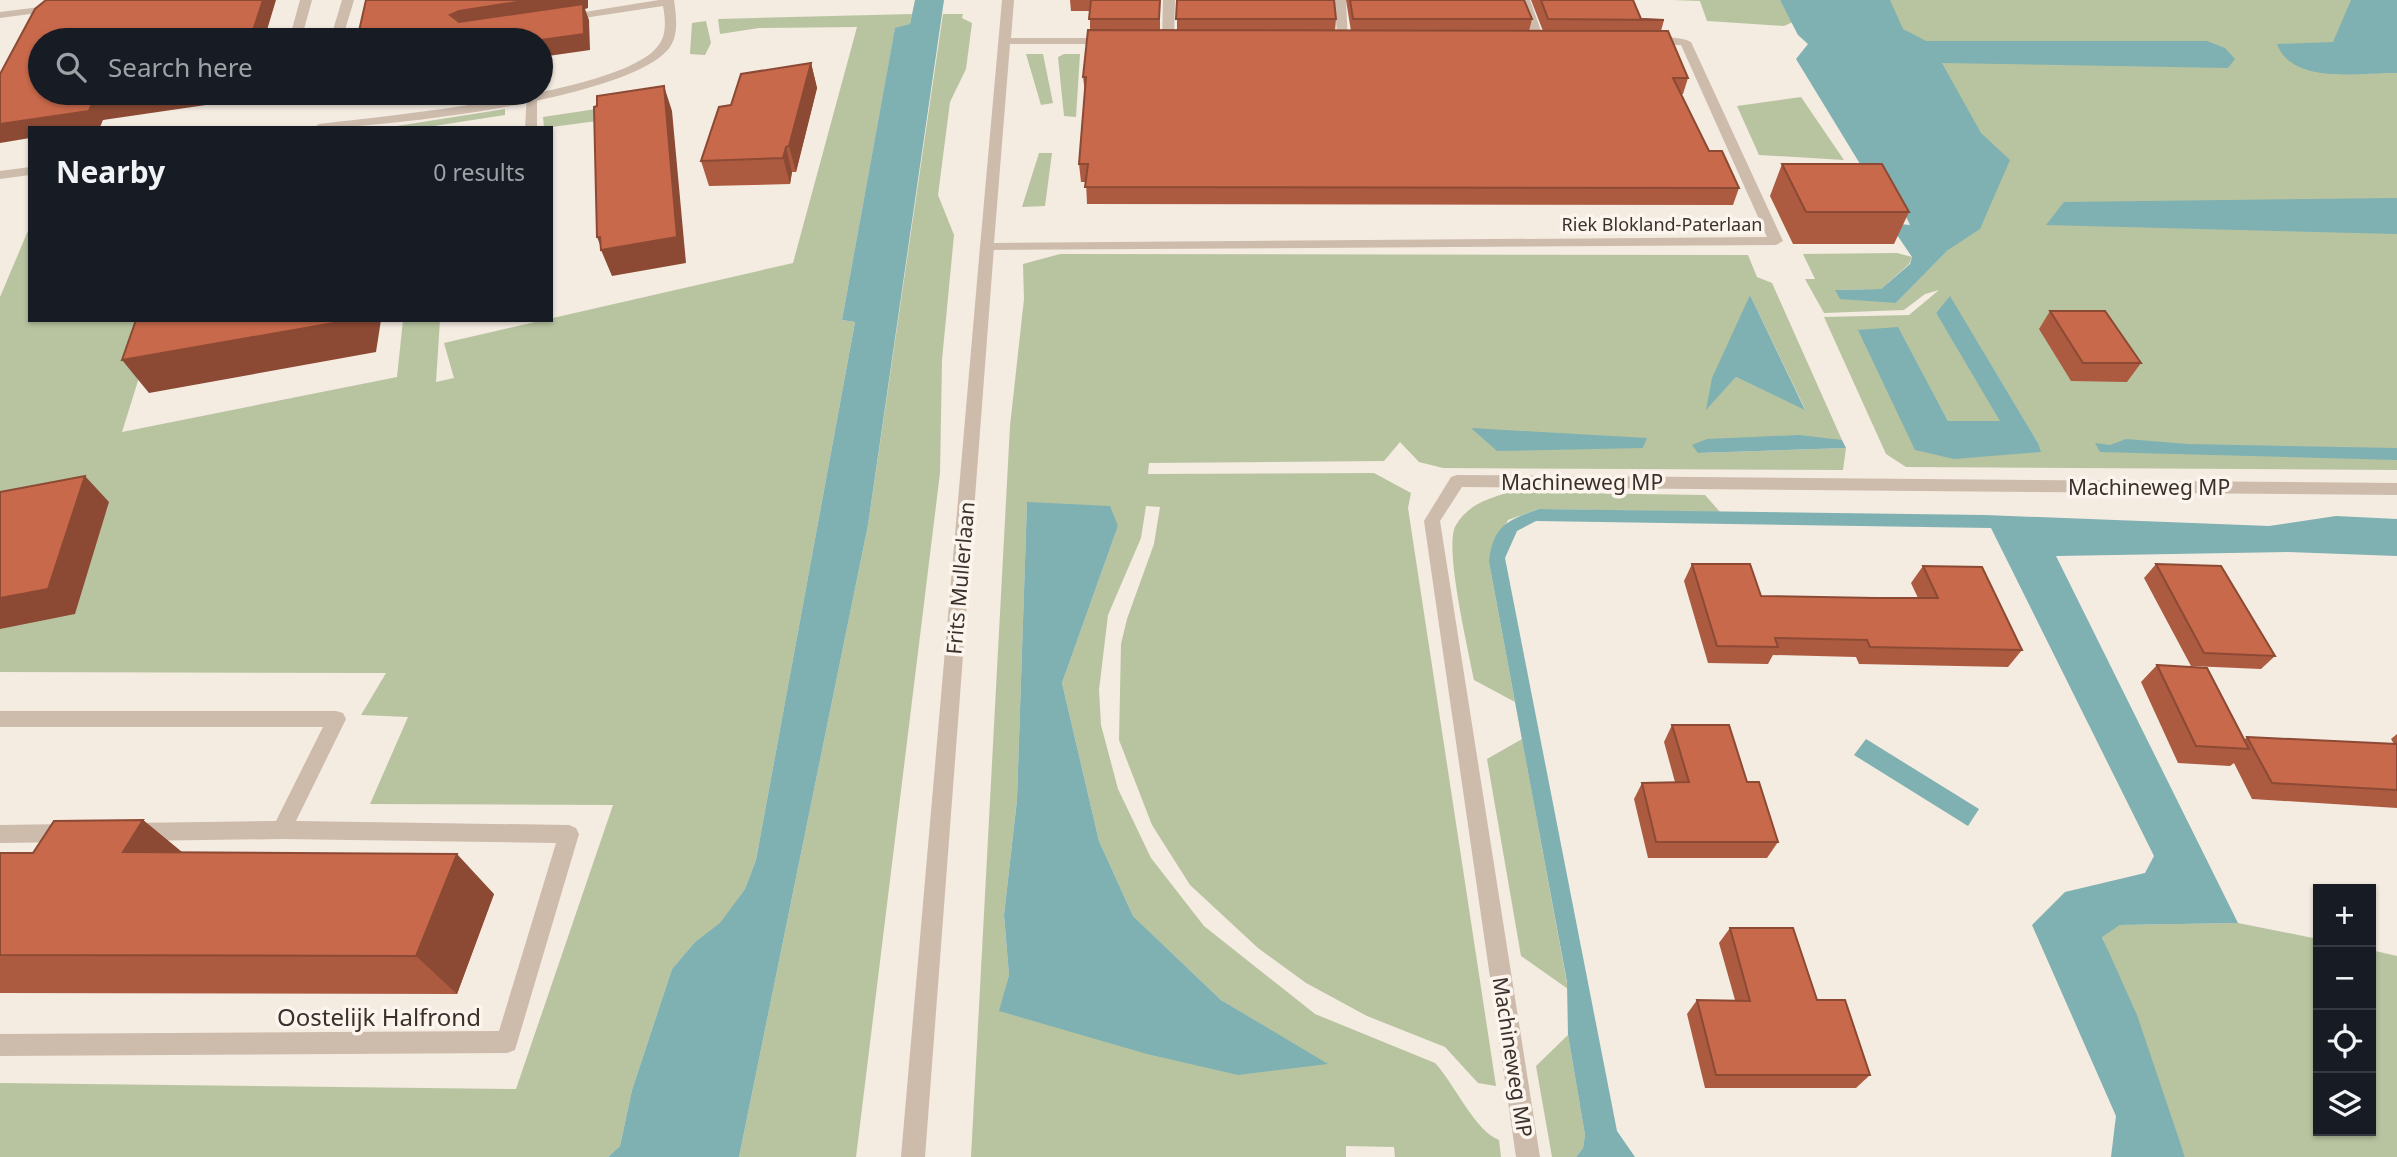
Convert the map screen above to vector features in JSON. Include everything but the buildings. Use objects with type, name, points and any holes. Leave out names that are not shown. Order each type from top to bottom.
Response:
[{"type":"street","points":[[298,28],[306,0]]},
{"type":"street","points":[[340,28],[348,0]]},
{"type":"street","name":"Frits Mullerlaan","points":[[914,1157],[1008,0]]},
{"type":"street","points":[[1168,41],[1169,0]]},
{"type":"street","points":[[1339,0],[1345,42]]},
{"type":"street","points":[[1524,0],[1538,42]]},
{"type":"street","points":[[553,91],[613,79],[641,66],[663,48],[670,35],[668,3],[556,19]]},
{"type":"street","points":[[0,32],[5,15],[75,5]]},
{"type":"street","points":[[1006,41],[1115,41]]},
{"type":"street","name":"Riek Blokland-Paterlaan","points":[[987,247],[1776,241],[1685,42],[1640,42]]},
{"type":"street","points":[[332,126],[471,105]]},
{"type":"street","points":[[531,105],[531,126]]},
{"type":"street","points":[[0,175],[28,171]]},
{"type":"street","name":"Machineweg MP","points":[[1528,1157],[1432,521],[1457,481],[2397,489]]},
{"type":"street","points":[[0,719],[336,719],[282,830]]},
{"type":"street","name":"Oostelijk Halfrond","points":[[0,834],[282,830],[569,834],[507,1042],[0,1045]]},
{"type":"green space","points":[[1672,0],[1780,0],[1793,22],[1784,26],[1707,21],[1700,1]]},
{"type":"green space","points":[[1799,0],[2397,0],[2397,470],[1906,467],[1886,454],[1824,317],[1909,315],[1939,290],[1925,294],[1904,310],[1824,313],[1805,279],[1815,279],[1803,254],[1897,253],[1912,257],[1909,264],[1881,289],[1835,290],[1896,303],[1948,250]],"holes":[[[1950,297],[2038,443],[1915,450],[1898,328],[1948,421],[2001,421],[1936,313]]]},
{"type":"green space","points":[[912,14],[910,24],[895,29],[842,320],[855,322],[756,860],[745,889],[720,924],[695,942],[672,969],[632,1090],[620,1146],[608,1157],[0,1157],[0,1083],[516,1089],[613,805],[370,804],[408,717],[361,715],[386,673],[0,672],[0,297],[28,231],[28,322],[156,322],[122,432],[397,377],[403,322],[440,322],[436,382],[454,378],[444,343],[536,322],[553,322],[553,318],[793,263],[857,27],[759,28],[720,34],[718,19]]},
{"type":"green space","points":[[943,14],[963,14],[962,18],[972,23],[966,69],[950,102],[938,195],[954,235],[942,360],[940,473],[856,1157],[739,1157],[868,525]]},
{"type":"green space","points":[[706,21],[711,43],[705,55],[690,54],[692,23]]},
{"type":"green space","points":[[1026,54],[1043,54],[1053,103],[1041,105]]},
{"type":"green space","points":[[1064,54],[1080,54],[1076,117],[1064,116],[1058,57]]},
{"type":"green space","points":[[1801,97],[1844,160],[1759,155],[1737,106]]},
{"type":"green space","points":[[656,100],[672,111],[553,127],[544,126],[543,117]]},
{"type":"green space","points":[[505,109],[505,115],[434,126],[397,126]]},
{"type":"green space","points":[[1039,153],[1052,153],[1045,206],[1022,207]]},
{"type":"green space","points":[[1060,254],[1748,255],[1757,277],[1772,283],[1842,440],[1707,439],[1699,453],[1846,448],[1843,470],[1443,468],[1419,462],[1400,442],[1384,461],[1149,463],[1148,474],[1374,473],[1411,493],[1408,508],[1496,1086],[1478,1083],[1445,1047],[1367,1016],[1306,983],[1258,948],[1190,885],[1152,825],[1119,740],[1121,644],[1127,619],[1154,544],[1160,507],[1146,506],[1141,538],[1108,615],[1099,690],[1101,725],[1118,789],[1151,858],[1204,926],[1315,1014],[1435,1063],[1473,1117],[1490,1135],[1499,1140],[1501,1157],[1395,1157],[1394,1147],[1346,1146],[1346,1157],[971,1157],[1010,426],[1024,299],[1023,264]],"holes":[[[1750,295],[1805,409],[1736,377],[1707,408]],[[1472,429],[1646,439],[1643,448]],[[1027,503],[1118,526],[1062,683],[1099,841],[1133,916],[1221,1000],[1326,1064],[1000,1010],[1009,975],[1004,915],[1017,800]]]},
{"type":"green space","points":[[1510,492],[1705,495],[1720,512],[1539,509],[1508,520],[1489,562],[1515,702],[1474,680],[1458,600],[1453,554],[1453,536],[1461,518],[1479,503]]},
{"type":"green space","points":[[1522,739],[1568,989],[1521,956],[1487,759]]},
{"type":"green space","points":[[2238,923],[2313,938],[2313,1136],[2376,1136],[2376,951],[2397,956],[2397,1157],[2185,1157],[2102,936],[2120,925]]},
{"type":"green space","points":[[1568,1035],[1585,1135],[1583,1148],[1576,1157],[1552,1157],[1536,1066]]},
{"type":"water","points":[[915,0],[944,0],[868,525],[739,1157],[608,1157],[620,1146],[632,1090],[672,969],[695,942],[720,923],[745,889],[756,860],[855,322],[842,320],[895,28],[910,24]]},
{"type":"water","points":[[1780,0],[1890,0],[1903,29],[1926,41],[2207,41],[2225,48],[2235,59],[2228,68],[1942,63],[1981,133],[2010,160],[1980,229],[1948,250],[1896,303],[1840,299],[1835,290],[1881,289],[1910,264],[1912,257],[1889,223],[1910,225],[1895,194],[1879,195],[1796,59],[1808,44],[1798,35]]},
{"type":"water","points":[[2351,0],[2397,0],[2397,73],[2329,74],[2297,66],[2285,57],[2277,44],[2333,42]]},
{"type":"water","points":[[2397,198],[2397,234],[2046,225],[2064,202]]},
{"type":"water","points":[[1750,295],[1805,410],[1736,377],[1706,410],[1712,378]]},
{"type":"water","points":[[1950,296],[2041,452],[1954,459],[1915,450],[1858,330],[1898,327],[1948,421],[2000,421],[1936,313]]},
{"type":"water","points":[[1471,428],[1647,438],[1643,448],[1497,451]]},
{"type":"water","points":[[1799,435],[1842,440],[1846,448],[1698,453],[1692,445],[1707,439]]},
{"type":"water","points":[[2126,439],[2188,444],[2397,448],[2397,460],[2100,452],[2095,443],[2110,445]]},
{"type":"water","points":[[1027,502],[1110,506],[1118,526],[1062,683],[1099,841],[1133,916],[1221,1000],[1328,1064],[1238,1075],[1147,1054],[999,1011],[1009,975],[1004,915],[1017,800]]},
{"type":"water","points":[[1539,509],[1985,515],[2269,526],[2336,516],[2397,519],[2397,556],[2288,552],[2056,556],[2238,923],[2120,925],[2102,937],[2137,1015],[2185,1157],[2111,1157],[2116,1116],[2032,925],[2065,892],[2145,873],[2154,856],[1991,528],[1536,521],[1517,531],[1505,558],[1617,1131],[1635,1157],[1576,1157],[1583,1148],[1585,1135],[1568,1035],[1567,982],[1489,562],[1498,532],[1511,521]]},
{"type":"water","points":[[1866,739],[1979,809],[1968,826],[1854,755]]}]
